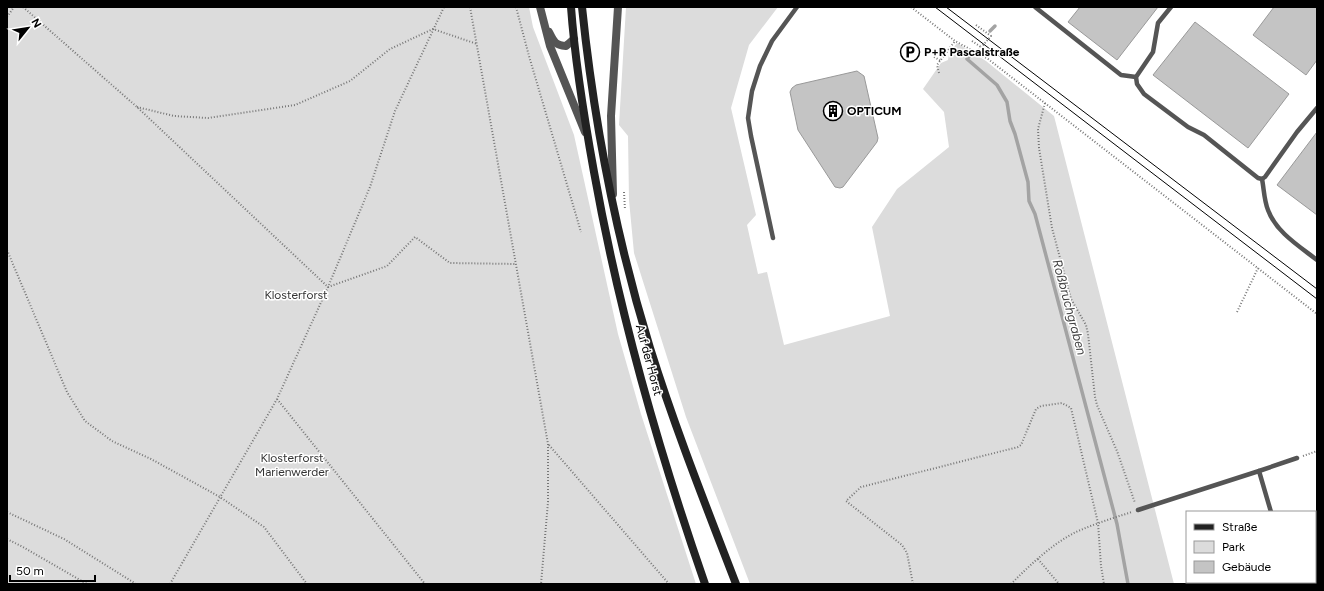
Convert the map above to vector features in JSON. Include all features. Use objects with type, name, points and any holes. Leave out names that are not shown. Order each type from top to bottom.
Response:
[{"type":"street","name":"Auf der Horst","points":[[540,7],[550,46],[588,138]]},
{"type":"street","name":"Auf der Horst","points":[[571,7],[588,138],[602,216],[619,294],[634,353],[670,479],[705,584]]},
{"type":"street","name":"Auf der Horst","points":[[582,7],[597,124],[615,214],[633,289],[664,391],[736,584]]},
{"type":"street","name":"Auf der Horst","points":[[615,214],[611,160],[611,116],[618,7]]},
{"type":"street","name":"Auf der Horst","points":[[544,23],[556,44],[566,46],[574,39]]},
{"type":"lane","points":[[773,238],[748,118],[752,91],[760,66],[772,41],[797,7]]},
{"type":"lane","points":[[1035,7],[1121,75],[1136,77]]},
{"type":"lane","points":[[1171,7],[1158,23],[1152,52],[1136,77],[1136,84],[1144,94],[1188,126],[1204,135],[1258,178],[1262,179]]},
{"type":"lane","points":[[1262,179],[1317,108]]},
{"type":"lane","points":[[1262,179],[1268,209],[1274,221],[1284,234],[1317,260]]},
{"type":"lane","points":[[1138,510],[1297,458]]},
{"type":"lane","points":[[1259,471],[1271,511]]},
{"type":"path","points":[[7,17],[14,7]]},
{"type":"path","points":[[23,7],[137,107],[328,287]]},
{"type":"path","points":[[170,584],[277,399],[328,287],[370,187],[395,111],[444,7]]},
{"type":"path","points":[[470,7],[548,444],[548,502],[541,584]]},
{"type":"path","points":[[516,7],[581,232]]},
{"type":"path","points":[[911,7],[955,41],[988,59],[1317,314]]},
{"type":"path","points":[[976,25],[991,36],[977,52]]},
{"type":"path","points":[[137,107],[174,116],[208,118],[295,105],[350,80],[390,49],[433,29],[477,44]]},
{"type":"path","points":[[939,73],[937,65],[955,41]]},
{"type":"path","points":[[972,41],[981,48]]},
{"type":"path","points":[[934,56],[940,60]]},
{"type":"path","points":[[1045,103],[1038,128],[1039,148],[1052,228],[1070,299],[1086,325],[1097,405],[1117,451],[1138,510]]},
{"type":"path","points":[[623,190],[625,210]]},
{"type":"path","points":[[328,287],[387,266],[415,237],[450,263],[516,264]]},
{"type":"path","points":[[7,250],[67,392],[85,421],[112,441],[151,459],[220,497],[264,527],[307,584]]},
{"type":"path","points":[[1237,312],[1258,268]]},
{"type":"path","points":[[277,399],[425,584]]},
{"type":"path","points":[[913,584],[907,553],[902,545],[846,500],[860,487],[1018,447],[1021,445],[1036,408],[1062,403],[1071,408],[1098,523],[1101,566],[1104,584]]},
{"type":"path","points":[[548,444],[669,584]]},
{"type":"path","points":[[1297,458],[1317,451]]},
{"type":"path","points":[[7,512],[64,539],[136,584]]},
{"type":"path","points":[[1011,584],[1058,543],[1098,523],[1122,515]]},
{"type":"path","points":[[7,539],[23,546],[87,584]]},
{"type":"path","points":[[1038,560],[1059,584]]},
{"type":"green space","name":"Klosterforst","points":[[7,7],[529,7],[533,27],[574,135],[618,334],[641,414],[696,584],[7,584]]},
{"type":"green space","points":[[626,7],[778,7],[749,45],[731,108],[756,215],[747,225],[758,274],[767,272],[784,345],[890,316],[872,227],[897,189],[949,147],[944,112],[923,89],[941,63],[948,60],[949,54],[957,43],[986,61],[1054,116],[1174,584],[750,584],[686,417],[634,253],[629,200],[628,136],[619,125]]},
{"type":"building","points":[[1080,7],[1158,7],[1117,60],[1068,22]]},
{"type":"building","points":[[1274,7],[1317,7],[1317,60],[1306,75],[1253,35]]},
{"type":"building","points":[[1195,22],[1289,94],[1248,148],[1153,75]]},
{"type":"building","name":"OPTICUM","points":[[857,71],[864,76],[878,138],[877,142],[843,187],[840,188],[835,187],[798,130],[790,92],[796,85]]},
{"type":"building","points":[[1317,132],[1317,215],[1277,185]]},
{"type":"waterway","name":"Roßbruchgraben","points":[[990,31],[995,26]]},
{"type":"waterway","name":"Roßbruchgraben","points":[[973,52],[967,59],[997,85],[1007,102],[1010,121],[1028,182],[1029,201],[1035,214],[1117,524],[1128,584]]},
{"type":"tram line","points":[[935,7],[1317,299]]},
{"type":"tram line","points":[[946,7],[1317,289]]},
{"type":"place","name":"P+R Pascalstraße","points":[[910,52]]},
{"type":"place","name":"OPTICUM","points":[[833,111]]},
{"type":"park label","name":"Klosterforst Marienwerder","points":[[292,465]]}]
